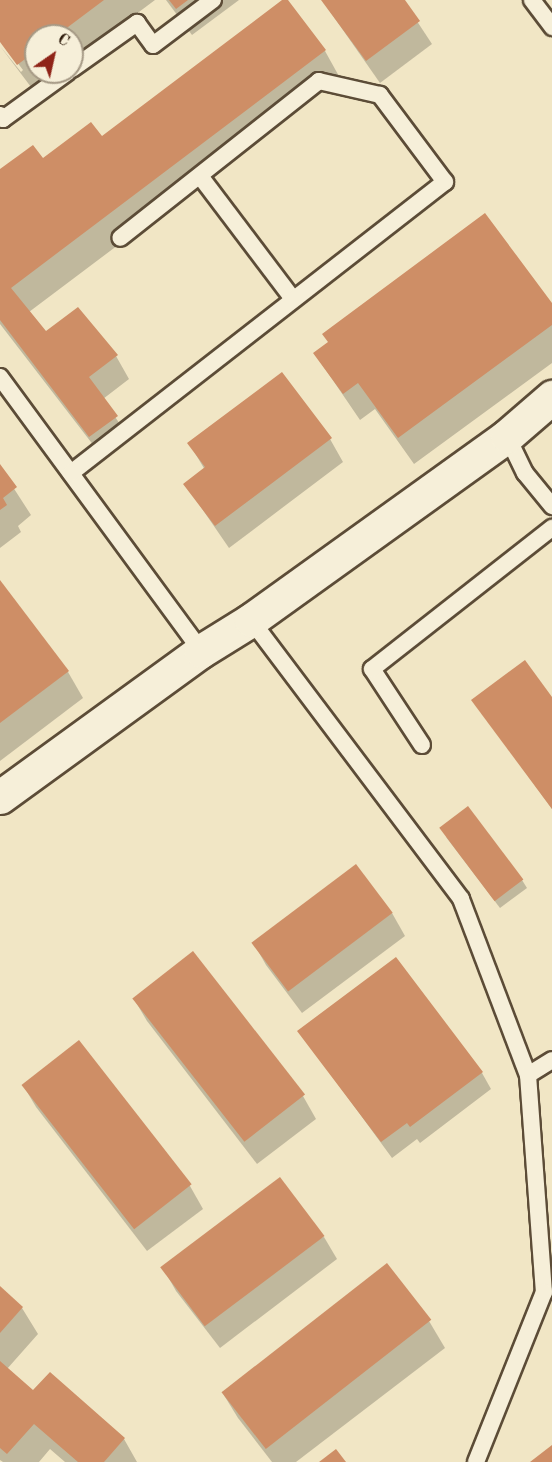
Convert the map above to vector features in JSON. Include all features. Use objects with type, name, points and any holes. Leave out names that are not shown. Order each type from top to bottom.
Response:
[{"type":"street","points":[[0,797],[201,651],[251,620],[507,436],[552,398]]},
{"type":"lane","points":[[84,61],[137,23],[153,45],[213,0]]},
{"type":"lane","points":[[532,0],[552,27]]},
{"type":"lane","points":[[71,473],[173,396],[293,298],[446,182],[380,95],[319,81],[120,238]]},
{"type":"lane","points":[[0,115],[3,118],[51,84]]},
{"type":"lane","points":[[200,176],[293,298]]},
{"type":"lane","points":[[0,377],[201,651]]},
{"type":"lane","points":[[507,436],[525,473],[552,506]]},
{"type":"lane","points":[[422,745],[372,669],[552,528]]},
{"type":"lane","points":[[251,620],[461,899],[528,1075],[546,1251],[544,1292],[476,1462]]},
{"type":"lane","points":[[528,1075],[552,1060]]},
{"type":"building","points":[[0,0],[104,0],[72,24],[24,24],[24,60],[17,65],[0,42]]},
{"type":"building","points":[[169,0],[188,0],[176,9]]},
{"type":"building","points":[[282,0],[288,0],[326,50],[11,288],[46,331],[78,307],[118,355],[89,377],[118,416],[89,437],[0,320],[0,169],[33,145],[43,158],[91,122],[102,136]]},
{"type":"building","points":[[321,0],[405,0],[420,21],[366,61]]},
{"type":"building","points":[[485,213],[552,303],[552,325],[398,438],[358,383],[343,394],[313,353],[328,342],[322,334]]},
{"type":"building","points":[[282,372],[332,438],[215,526],[183,484],[205,467],[187,443]]},
{"type":"building","points":[[0,464],[17,487],[3,498],[7,505],[0,510]]},
{"type":"building","points":[[0,580],[69,671],[0,723]]},
{"type":"building","points":[[525,660],[552,697],[552,809],[471,700]]},
{"type":"building","points":[[468,806],[523,879],[495,901],[439,828]]},
{"type":"building","points":[[356,864],[393,913],[288,992],[251,943]]},
{"type":"building","points":[[193,951],[305,1094],[244,1142],[132,998]]},
{"type":"building","points":[[396,957],[483,1072],[410,1127],[407,1123],[381,1142],[297,1031]]},
{"type":"building","points":[[79,1040],[192,1184],[134,1229],[21,1085]]},
{"type":"building","points":[[280,1177],[325,1236],[205,1326],[160,1267]]},
{"type":"building","points":[[387,1263],[431,1320],[266,1449],[222,1392]]},
{"type":"building","points":[[0,1286],[23,1307],[0,1333]]},
{"type":"building","points":[[0,1361],[33,1390],[50,1372],[125,1438],[104,1462],[78,1462],[34,1424],[7,1454],[0,1448]]},
{"type":"building","points":[[552,1445],[552,1462],[530,1462]]},
{"type":"building","points":[[336,1449],[346,1462],[319,1462]]}]
